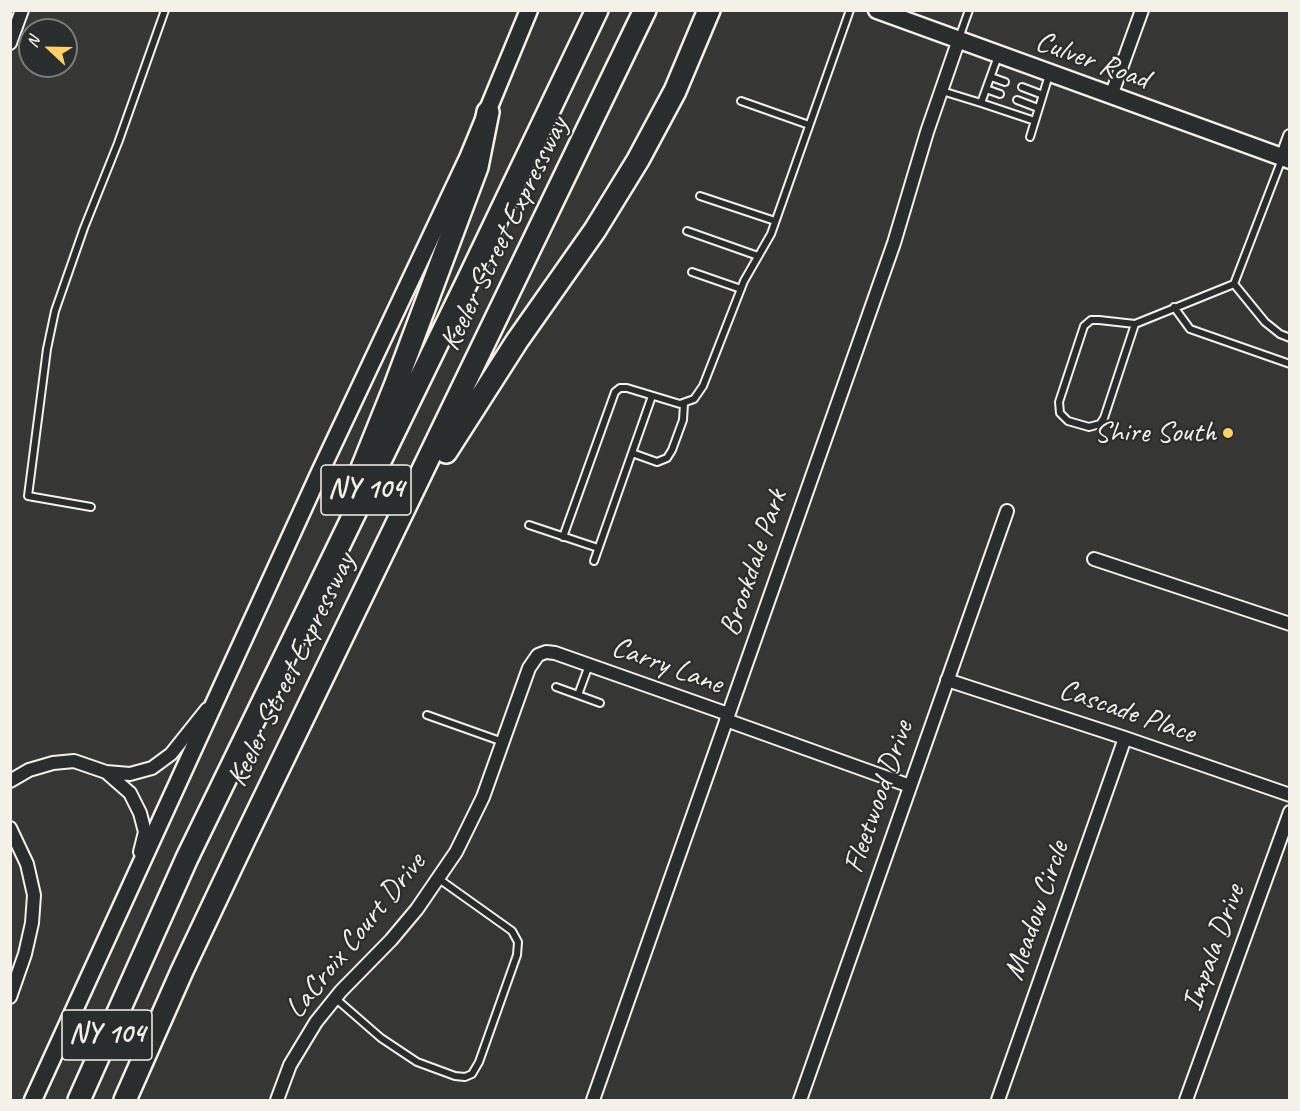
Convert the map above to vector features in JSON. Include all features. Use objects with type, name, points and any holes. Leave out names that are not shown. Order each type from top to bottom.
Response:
[{"type":"highway","name":"Keeler Street Expressway","points":[[79,1101],[176,881],[555,102],[597,10]]},
{"type":"highway","name":"Keeler Street Expressway","points":[[125,1101],[213,904],[645,10]]},
{"type":"highway","points":[[374,570],[499,368],[616,196],[669,102],[709,10]]},
{"type":"highway","points":[[284,658],[391,397],[477,167],[488,112]]},
{"type":"main road","points":[[33,1101],[362,382],[451,196],[529,10]]},
{"type":"main road","name":"Culver Road","points":[[877,10],[958,42],[1286,159]]},
{"type":"street","points":[[12,35],[22,10]]},
{"type":"street","points":[[1111,96],[1142,10]]},
{"type":"street","name":"Brookdale Park","points":[[593,1101],[900,224],[927,132],[958,42]]},
{"type":"street","points":[[1286,159],[1290,136]]},
{"type":"street","name":"Fleetwood Drive","points":[[800,1101],[1007,511]]},
{"type":"street","points":[[1094,559],[1290,624]]},
{"type":"street","name":"LaCroix Court Drive","points":[[277,1101],[299,1048],[334,998],[396,934],[439,879],[471,824],[488,785],[529,668],[538,655],[551,652],[589,665]]},
{"type":"street","name":"Carry Lane","points":[[589,665],[910,786]]},
{"type":"street","name":"Cascade Place","points":[[947,680],[1290,795]]},
{"type":"street","points":[[10,781],[53,763],[74,761],[106,772],[130,774],[152,768],[171,754],[217,697]]},
{"type":"street","name":"Meadow Circle","points":[[998,1101],[1125,738]]},
{"type":"street","points":[[106,772],[130,794],[140,813],[145,832],[134,877]]},
{"type":"street","name":"Impala Drive","points":[[1186,1101],[1290,812]]},
{"type":"street","points":[[10,828],[27,864],[34,895],[32,922],[25,954],[10,997]]},
{"type":"lane","points":[[91,507],[28,496],[47,349],[55,310],[165,10]]},
{"type":"lane","points":[[563,537],[613,396],[618,390],[624,388],[676,404],[684,404],[694,399],[703,386],[741,289],[775,221],[850,10]]},
{"type":"lane","points":[[958,42],[969,10]]},
{"type":"lane","points":[[981,103],[998,56]]},
{"type":"lane","points":[[1030,137],[1049,74]]},
{"type":"lane","points":[[991,77],[1005,82]]},
{"type":"lane","points":[[1022,87],[1042,95]]},
{"type":"lane","points":[[986,89],[1000,94]]},
{"type":"lane","points":[[942,91],[1035,121]]},
{"type":"lane","points":[[1017,100],[1038,108]]},
{"type":"lane","points":[[741,101],[809,125]]},
{"type":"lane","points":[[1135,324],[1100,424],[1089,427],[1068,421],[1060,413],[1059,402],[1084,326],[1091,320],[1135,324],[1234,284],[1286,159]]},
{"type":"lane","points":[[700,196],[775,221]]},
{"type":"lane","points":[[687,231],[758,256]]},
{"type":"lane","points":[[692,272],[741,289]]},
{"type":"lane","points":[[1234,284],[1265,322],[1280,334],[1290,338]]},
{"type":"lane","points":[[1174,307],[1190,329],[1290,364]]},
{"type":"lane","points":[[594,561],[652,396]]},
{"type":"lane","points":[[632,453],[657,462],[667,458],[682,420],[684,404]]},
{"type":"lane","points":[[530,525],[598,548]]},
{"type":"lane","points":[[578,695],[589,665]]},
{"type":"lane","points":[[556,687],[600,703]]},
{"type":"lane","points":[[427,715],[503,742]]},
{"type":"lane","points":[[334,998],[381,1038],[417,1062],[455,1076],[465,1077],[472,1074],[479,1062],[517,955],[518,942],[508,928],[439,879]]},
{"type":"place","name":"Shire South","points":[[1228,433]]}]
